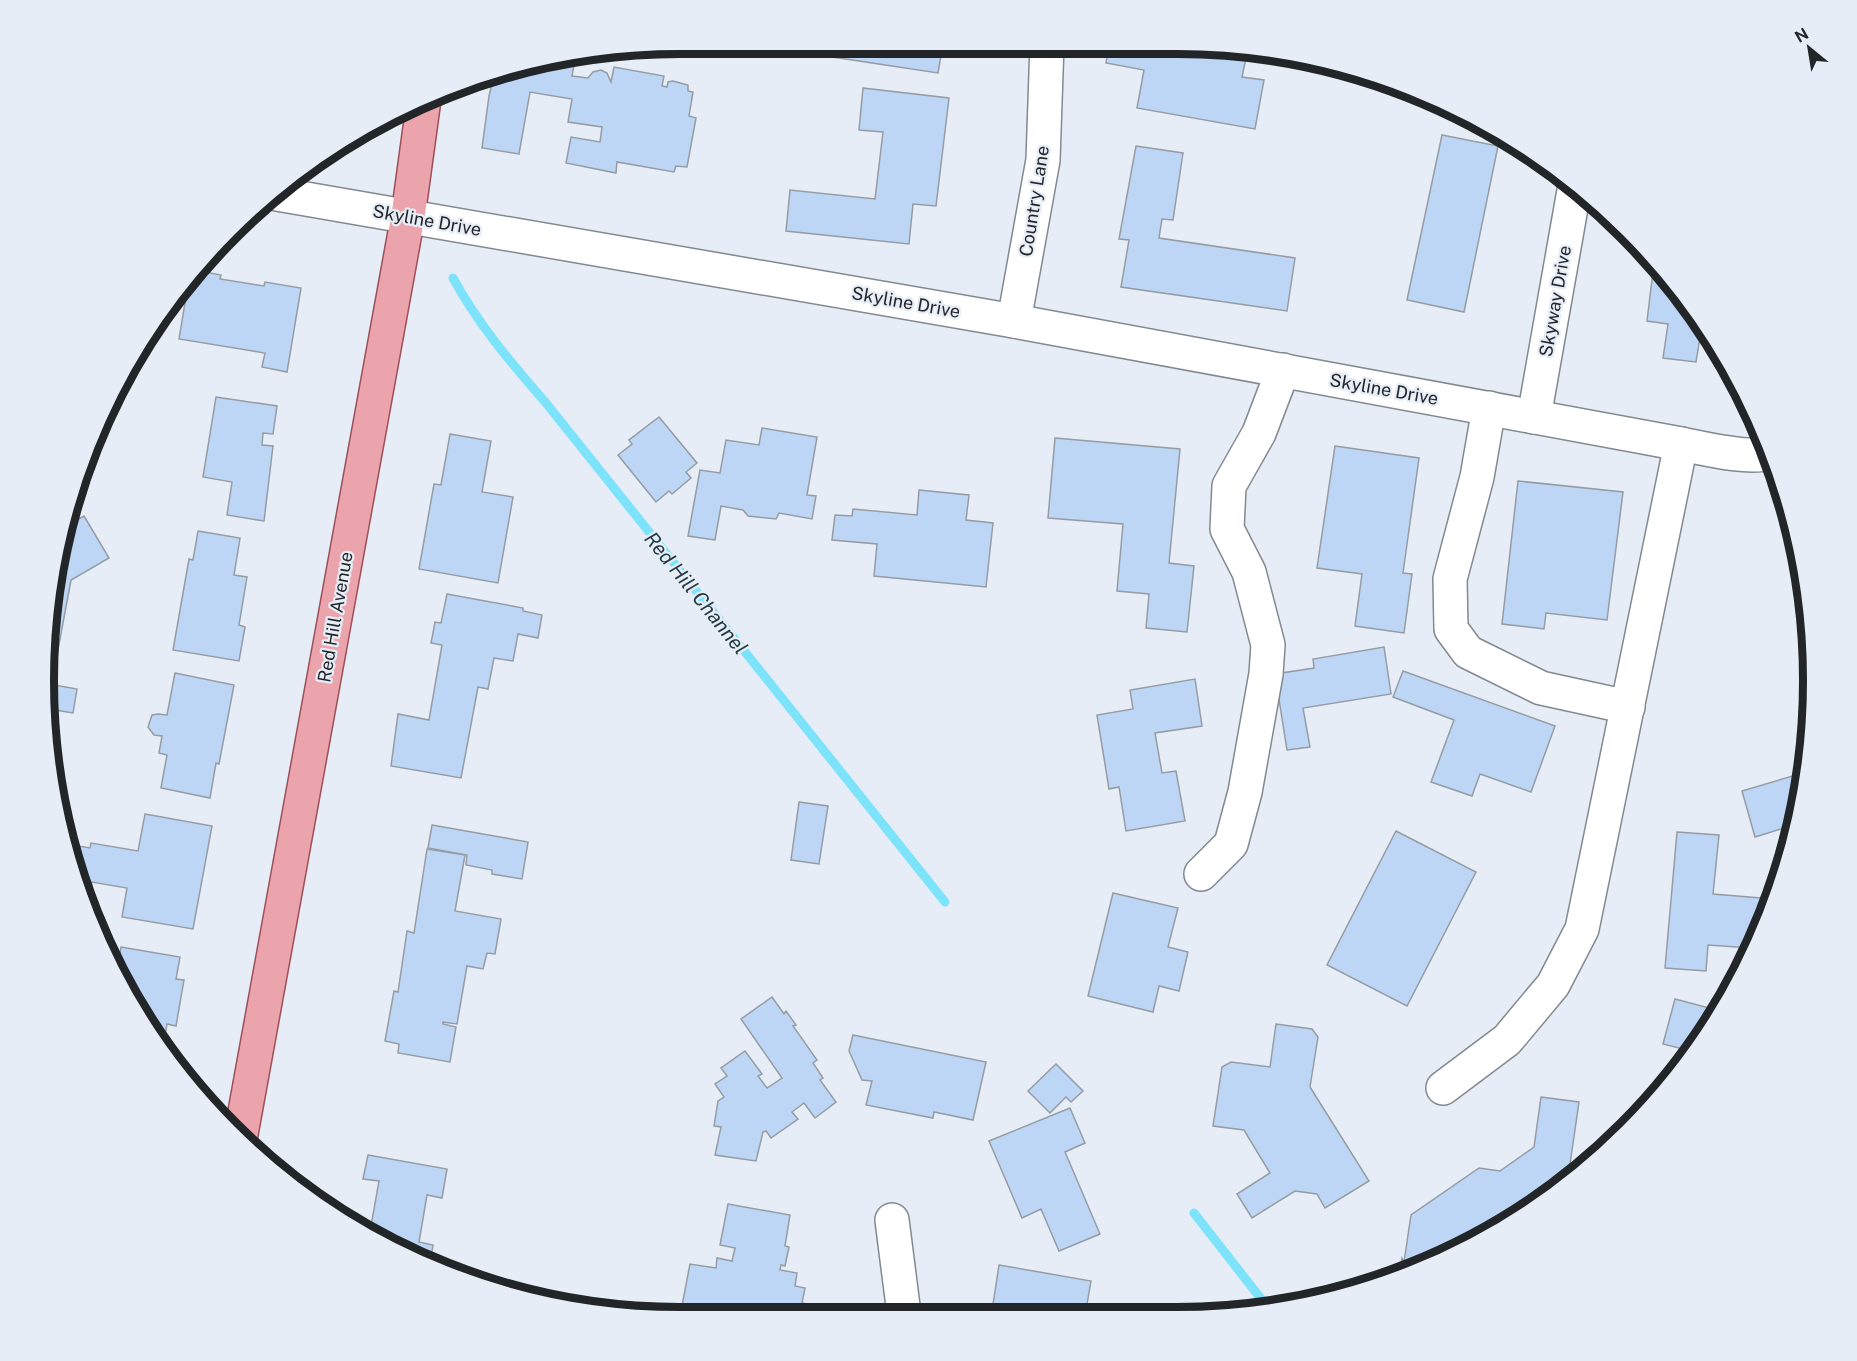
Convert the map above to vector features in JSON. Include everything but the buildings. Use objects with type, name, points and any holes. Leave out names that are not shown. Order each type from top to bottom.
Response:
[{"type":"main road","name":"Red Hill Avenue","points":[[242,1129],[408,216],[422,110]]},
{"type":"street","name":"Country Lane","points":[[1014,321],[1043,160],[1047,54]]},
{"type":"street","name":"Skyline Drive","points":[[284,195],[1014,321],[1681,444],[1761,456]]},
{"type":"street","name":"Skyway Drive","points":[[1534,417],[1573,195]]},
{"type":"street","points":[[1201,874],[1231,844],[1245,792],[1266,674],[1268,645],[1249,572],[1227,529],[1229,486],[1259,433],[1283,370]]},
{"type":"street","points":[[1489,408],[1477,477],[1450,579],[1452,629],[1468,652],[1541,688],[1628,707]]},
{"type":"street","points":[[1443,1088],[1507,1040],[1553,985],[1582,929],[1681,444]]},
{"type":"street","points":[[892,1220],[903,1307]]},
{"type":"waterway","name":"Red Hill Channel","points":[[453,278],[496,343],[945,902]]},
{"type":"waterway","name":"Red Hill Channel","points":[[1194,1213],[1263,1301]]}]
